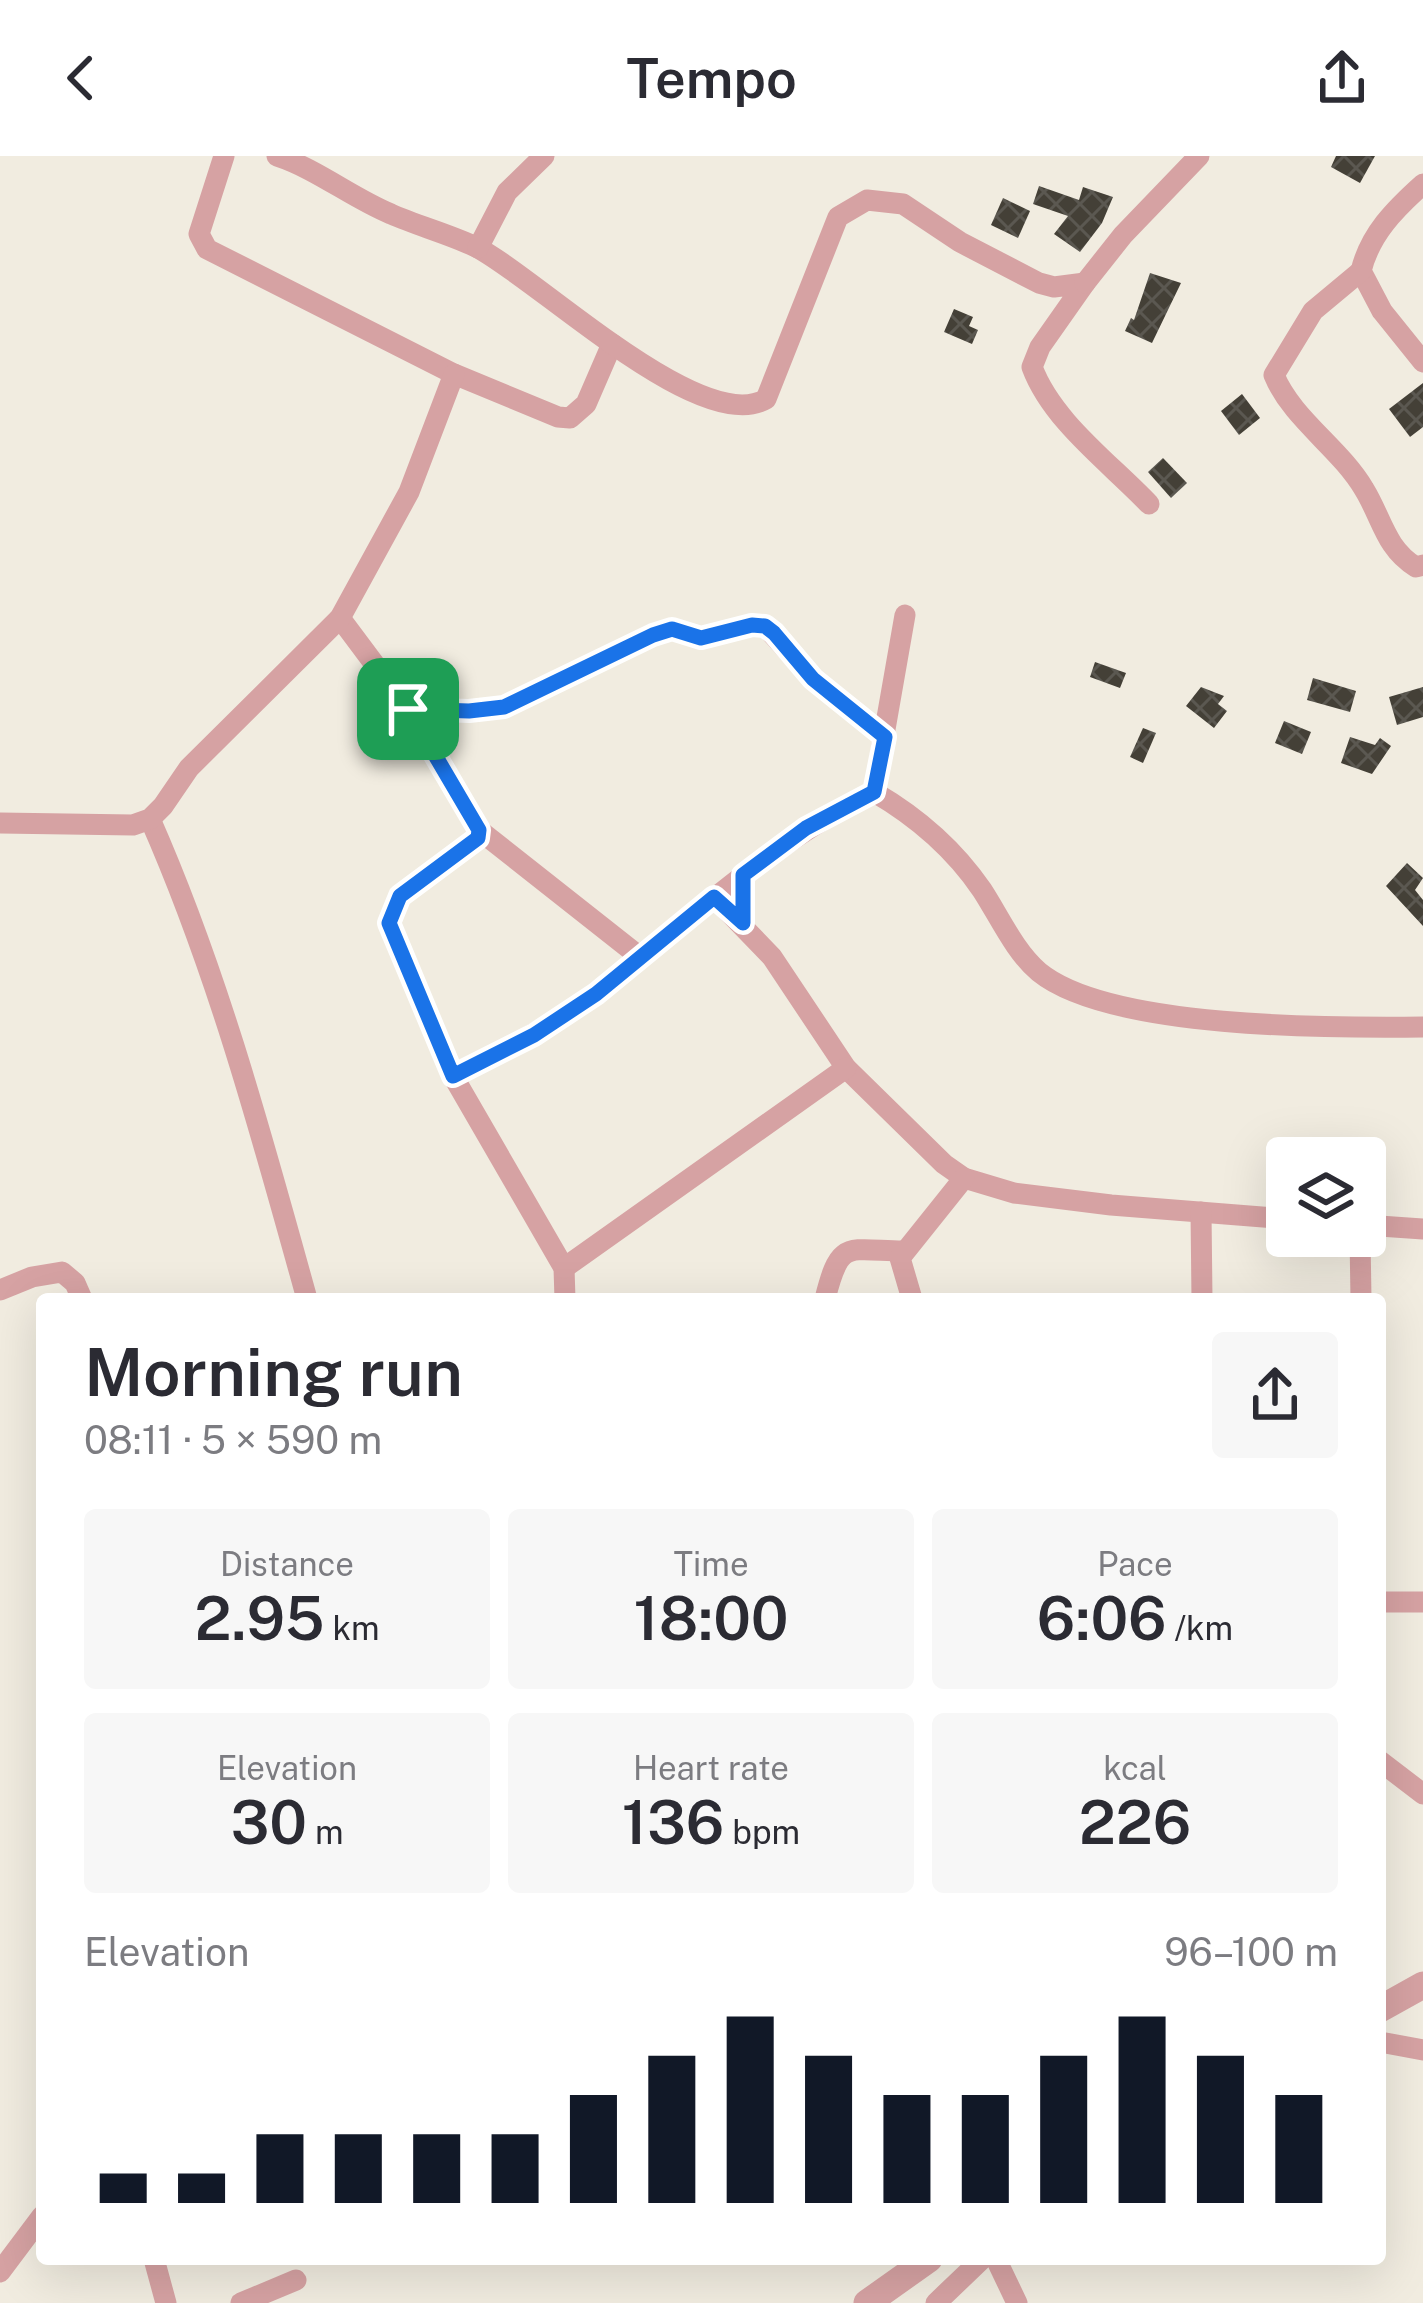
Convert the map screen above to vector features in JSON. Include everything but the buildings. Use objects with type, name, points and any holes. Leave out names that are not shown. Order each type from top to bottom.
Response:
[{"type":"street","points":[[224,156],[199,234],[207,249],[454,374],[558,417],[571,418],[586,404],[612,344]]},
{"type":"street","points":[[277,156],[388,213],[478,248],[612,344],[692,391],[735,408],[766,399],[838,217],[867,200],[903,204],[960,242],[1039,283],[1054,287],[1085,283]]},
{"type":"street","points":[[478,248],[507,192],[544,156]]},
{"type":"street","points":[[1149,504],[1078,434],[1037,381],[1032,367],[1040,347],[1085,283],[1123,235],[1199,156]]},
{"type":"street","points":[[1423,184],[1389,214],[1360,272],[1313,311],[1274,375],[1357,478],[1400,558],[1416,567],[1423,565]]},
{"type":"street","points":[[1360,272],[1382,311],[1423,362]]},
{"type":"street","points":[[0,823],[133,825],[150,819],[190,768],[340,618],[409,492],[454,374]]},
{"type":"street","points":[[874,792],[905,615]]},
{"type":"street","points":[[340,618],[408,709],[479,830],[640,958]]},
{"type":"street","points":[[408,709],[504,707],[653,635],[672,629],[701,638],[752,625],[774,633],[813,679],[885,737]]},
{"type":"street","points":[[453,1076],[534,1035],[596,994],[806,828],[874,792]]},
{"type":"street","points":[[874,792],[955,854],[1036,970],[1070,992],[1141,1011],[1313,1028],[1423,1027]]},
{"type":"street","points":[[150,819],[212,978],[305,1293]]},
{"type":"street","points":[[479,830],[478,838],[400,896],[389,923],[453,1076],[564,1268]]},
{"type":"street","points":[[743,875],[743,923]]},
{"type":"street","points":[[714,897],[772,957],[846,1068],[964,1178],[1014,1193],[1266,1217]]},
{"type":"street","points":[[558,1293],[564,1268],[846,1068]]},
{"type":"street","points":[[910,1293],[900,1268],[903,1251],[964,1178]]},
{"type":"street","points":[[1201,1212],[1202,1293]]},
{"type":"street","points":[[1386,1226],[1423,1229]]},
{"type":"street","points":[[826,1293],[834,1262],[842,1254],[903,1251]]},
{"type":"street","points":[[1360,1257],[1361,1293]]},
{"type":"street","points":[[0,1290],[62,1272],[80,1293]]},
{"type":"street","points":[[1386,1602],[1423,1602]]},
{"type":"street","points":[[1386,1770],[1423,1794]]},
{"type":"street","points":[[1386,2006],[1423,1984]]},
{"type":"street","points":[[1386,2043],[1423,2050]]},
{"type":"street","points":[[0,2272],[36,2224]]},
{"type":"street","points":[[156,2265],[166,2303]]},
{"type":"street","points":[[867,2303],[921,2265]]},
{"type":"street","points":[[936,2303],[976,2265]]},
{"type":"street","points":[[999,2265],[1018,2303]]},
{"type":"street","points":[[241,2303],[296,2280]]},
{"type":"route","points":[[752,625],[774,633],[813,679],[885,737],[874,792],[806,828],[743,875],[743,923],[714,897],[596,994],[534,1035],[453,1076],[389,923],[400,896],[478,838],[479,830],[408,709],[504,707],[653,635],[672,629],[701,638],[752,625]]}]
